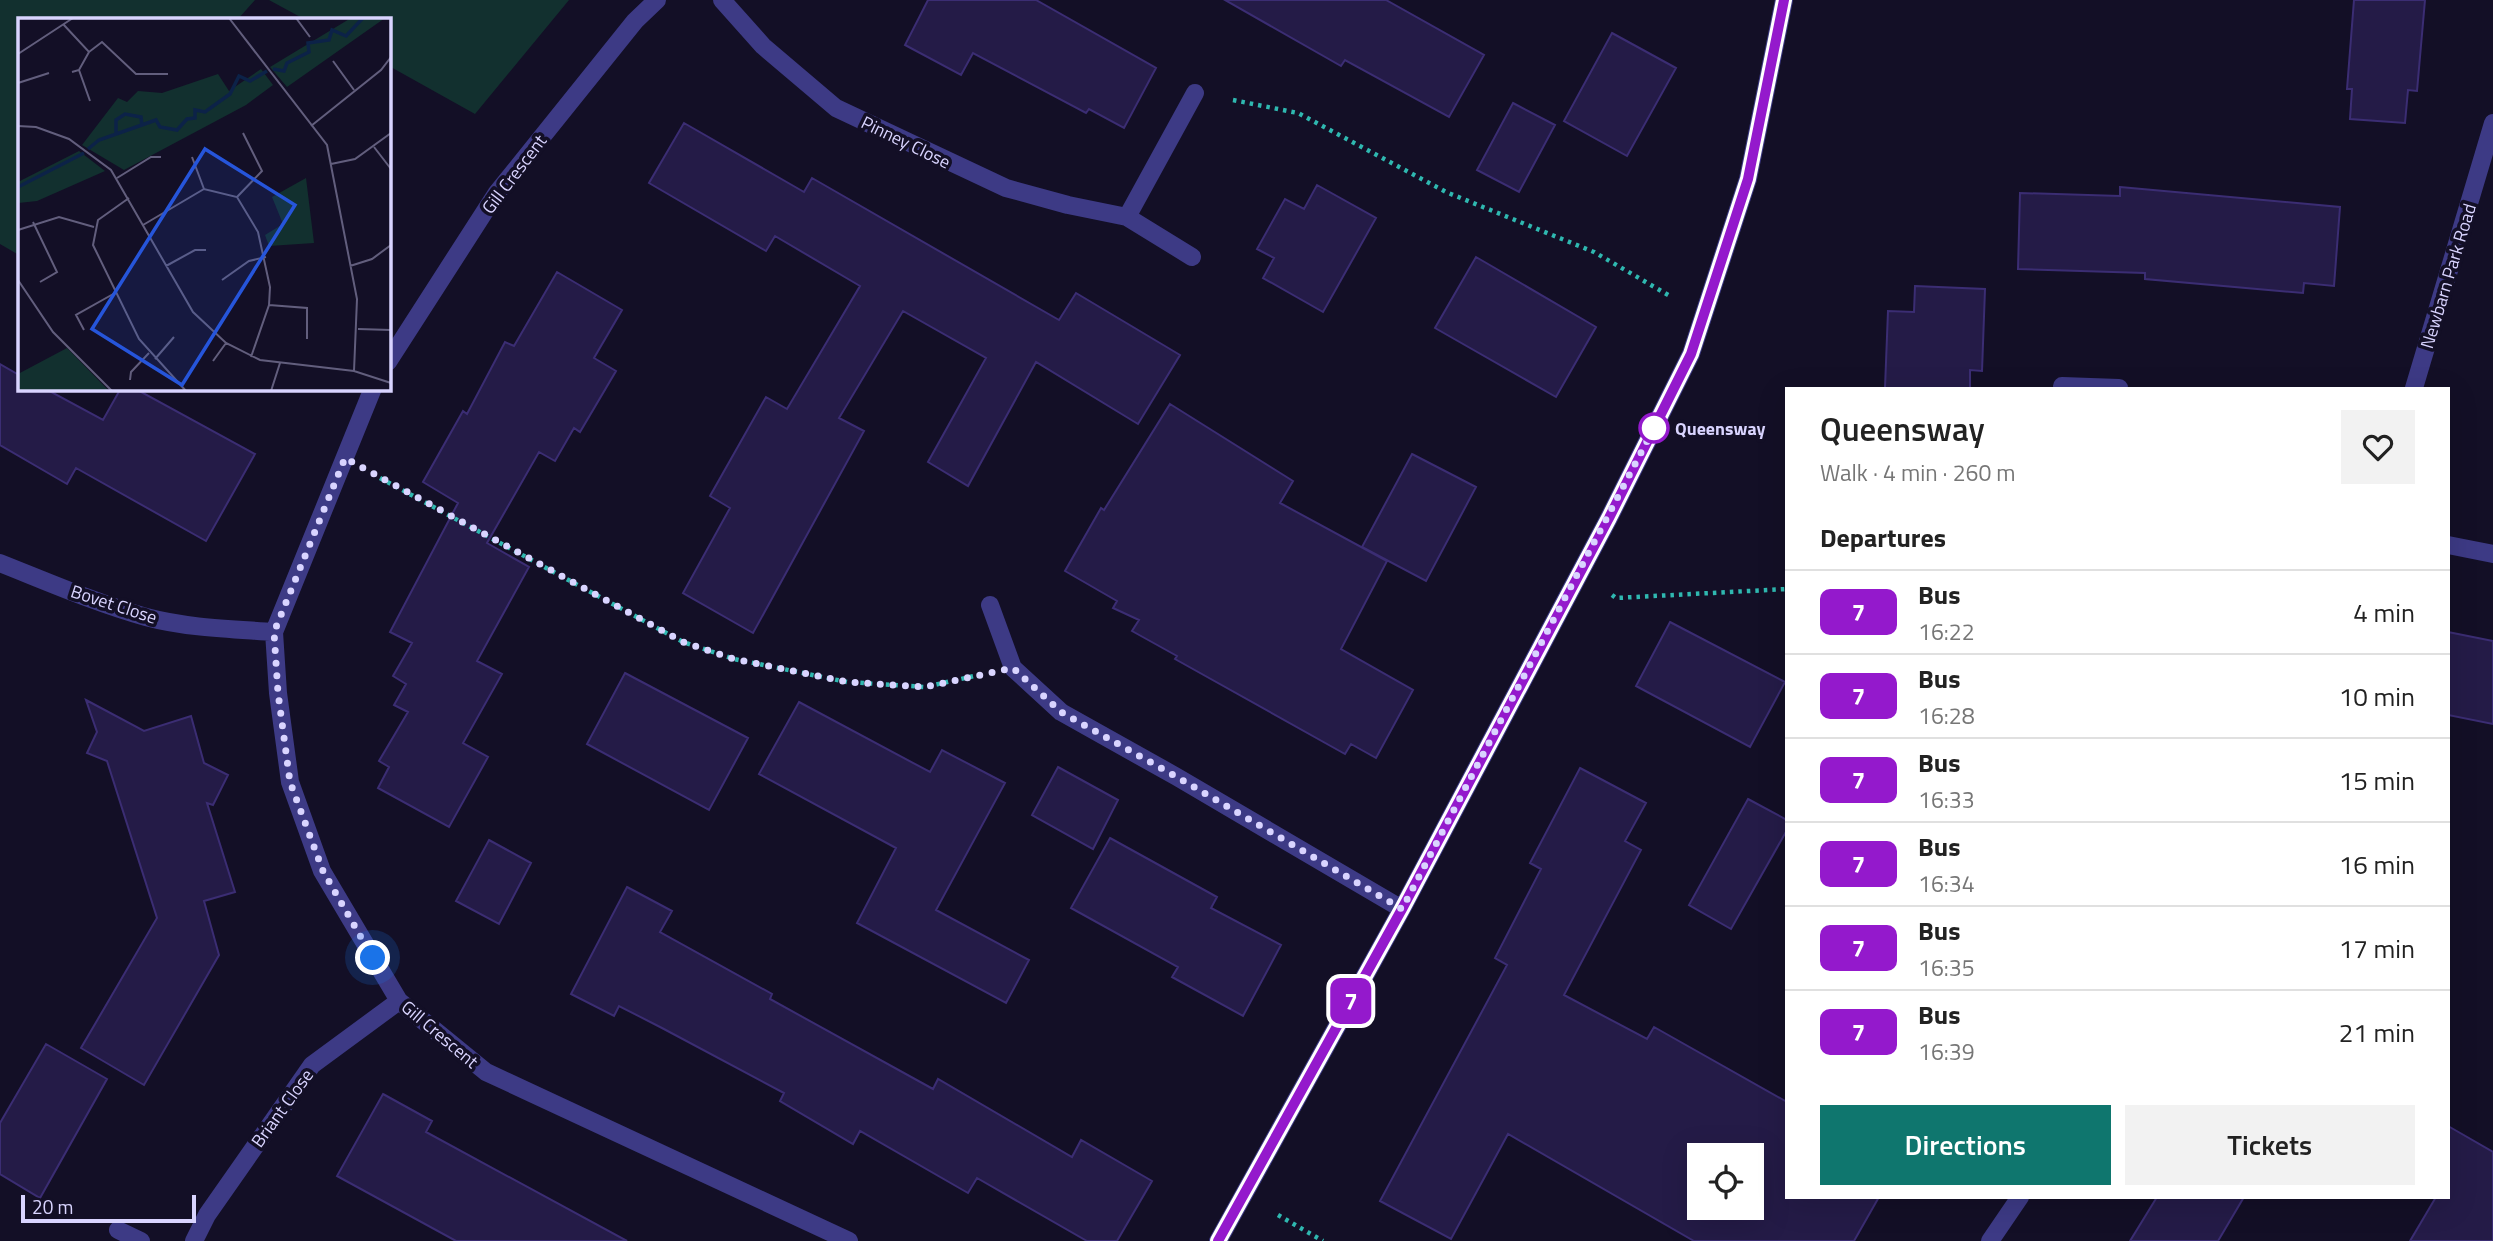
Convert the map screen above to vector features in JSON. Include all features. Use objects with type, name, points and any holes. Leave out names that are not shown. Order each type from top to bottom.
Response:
[{"type":"street","name":"Gill Crescent","points":[[390,359],[496,194],[635,21],[657,0]]},
{"type":"street","name":"Pinney Close","points":[[722,0],[763,46],[836,108],[1006,188],[1127,217],[1192,257]]},
{"type":"street","points":[[1218,1241],[1402,909],[1691,354],[1748,179],[1784,0]]},
{"type":"street","points":[[1127,217],[1195,93]]},
{"type":"street","name":"Newbarn Park Road","points":[[2414,387],[2493,123]]},
{"type":"street","points":[[2062,386],[2090,387]]},
{"type":"street","name":"Gill Crescent","points":[[372,390],[274,632],[278,693],[290,782],[323,871],[399,1001],[486,1072],[849,1241]]},
{"type":"street","points":[[2450,545],[2493,554]]},
{"type":"street","name":"Bovet Close","points":[[0,563],[148,618],[274,632]]},
{"type":"street","points":[[989,605],[1013,668],[1061,712],[1402,909]]},
{"type":"street","name":"Briant Close","points":[[194,1241],[207,1216],[312,1065],[399,1001]]},
{"type":"street","points":[[1990,1241],[2019,1199]]},
{"type":"street","points":[[118,1230],[141,1241]]},
{"type":"path","points":[[1195,93],[1298,113],[1446,192],[1594,252],[1704,316]]},
{"type":"path","points":[[345,458],[683,642],[734,659],[847,682],[925,687],[1013,668]]},
{"type":"path","points":[[1578,575],[1616,598],[1785,589]]},
{"type":"path","points":[[1244,1195],[1323,1241]]},
{"type":"green space","points":[[0,0],[255,0],[239,18],[18,18],[18,254],[0,244]]},
{"type":"green space","points":[[269,0],[569,0],[475,114],[390,67],[390,18],[302,18]]},
{"type":"building","points":[[928,0],[1036,0],[1156,68],[1124,128],[1089,109],[1086,113],[973,53],[961,75],[905,45]]},
{"type":"building","points":[[1225,0],[1386,0],[1484,55],[1449,117],[1345,60],[1341,66]]},
{"type":"building","points":[[2354,0],[2425,0],[2417,91],[2408,90],[2405,123],[2350,119],[2352,89],[2347,89]]},
{"type":"building","points":[[1612,33],[1676,68],[1627,156],[1564,121]]},
{"type":"building","points":[[1513,103],[1555,125],[1519,192],[1477,170]]},
{"type":"building","points":[[684,123],[804,192],[812,178],[1059,320],[1076,293],[1180,355],[1138,424],[1036,362],[968,486],[928,462],[986,358],[903,311],[839,418],[864,431],[753,633],[683,593],[730,508],[710,496],[766,397],[787,409],[860,286],[775,236],[766,251],[649,183]]},
{"type":"building","points":[[1317,185],[1376,218],[1323,312],[1263,278],[1274,258],[1257,249],[1285,199],[1304,209]]},
{"type":"building","points":[[2120,187],[2340,207],[2334,286],[2304,283],[2303,293],[2145,279],[2145,273],[2018,269],[2020,193],[2120,196]]},
{"type":"building","points":[[1476,257],[1596,327],[1556,397],[1435,328]]},
{"type":"building","points":[[557,272],[622,310],[594,358],[616,371],[580,432],[574,428],[555,461],[539,452],[487,543],[529,567],[477,661],[502,674],[463,743],[488,757],[449,827],[378,788],[389,767],[379,761],[408,712],[394,705],[406,684],[393,676],[412,643],[390,632],[458,503],[423,482],[463,411],[467,414],[505,342],[514,346]]},
{"type":"building","points":[[1915,286],[1985,289],[1982,371],[1970,370],[1970,387],[1885,387],[1888,311],[1914,312]]},
{"type":"building","points":[[0,364],[18,374],[18,390],[48,390],[103,420],[120,390],[138,390],[255,454],[206,541],[76,468],[67,484],[0,445]]},
{"type":"building","points":[[1170,404],[1293,481],[1280,503],[1387,561],[1341,649],[1413,690],[1376,758],[1351,744],[1345,754],[1175,659],[1177,656],[1132,631],[1139,620],[1113,608],[1117,601],[1065,571],[1101,508],[1104,510]]},
{"type":"building","points":[[1412,454],[1476,487],[1426,581],[1362,547]]},
{"type":"building","points":[[1670,622],[1785,682],[1750,747],[1636,686]]},
{"type":"building","points":[[2450,632],[2493,641],[2493,724],[2450,715]]},
{"type":"building","points":[[625,673],[748,738],[709,810],[587,744]]},
{"type":"building","points":[[86,700],[144,731],[191,716],[204,763],[228,775],[213,805],[207,803],[235,892],[204,901],[219,955],[144,1085],[81,1048],[157,918],[107,761],[87,753],[97,732]]},
{"type":"building","points":[[799,702],[930,772],[942,750],[1005,783],[936,910],[1029,960],[1006,1003],[857,923],[896,848],[759,774]]},
{"type":"building","points":[[1058,767],[1118,800],[1093,849],[1032,815]]},
{"type":"building","points":[[1580,768],[1646,803],[1625,841],[1641,850],[1564,995],[1647,1039],[1654,1027],[1785,1101],[1785,1199],[1878,1199],[1854,1241],[1694,1241],[1508,1134],[1451,1239],[1380,1201],[1507,965],[1495,958],[1541,869],[1530,863]]},
{"type":"building","points":[[1748,799],[1785,819],[1785,834],[1731,929],[1689,905]]},
{"type":"building","points":[[1110,838],[1217,897],[1211,908],[1281,945],[1243,1016],[1172,977],[1178,967],[1071,908]]},
{"type":"building","points":[[489,840],[531,863],[499,924],[456,901]]},
{"type":"building","points":[[627,887],[672,911],[660,932],[772,994],[770,999],[933,1089],[938,1079],[1072,1157],[1081,1140],[1152,1181],[1117,1241],[1087,1241],[977,1178],[968,1193],[860,1131],[853,1144],[780,1101],[784,1093],[662,1028],[619,1006],[614,1016],[571,994]]},
{"type":"building","points":[[46,1044],[107,1079],[40,1198],[0,1174],[0,1123]]},
{"type":"building","points":[[383,1094],[432,1121],[426,1132],[627,1241],[456,1241],[337,1176]]},
{"type":"building","points":[[2450,1127],[2493,1152],[2493,1241],[2410,1241],[2435,1199],[2450,1199]]},
{"type":"building","points":[[2156,1199],[2243,1199],[2218,1241],[2130,1241]]},
{"type":"bus line","name":"7","points":[[1218,1241],[1402,909],[1609,518],[1691,354],[1748,179],[1784,0]]},
{"type":"place","name":"Queensway","points":[[1654,428]]},
{"type":"route","points":[[373,958],[323,871],[290,782],[278,693],[274,632],[345,458],[683,642],[734,659],[847,682],[925,687],[1013,668],[1061,712],[1402,909],[1656,424],[1654,428]]}]
